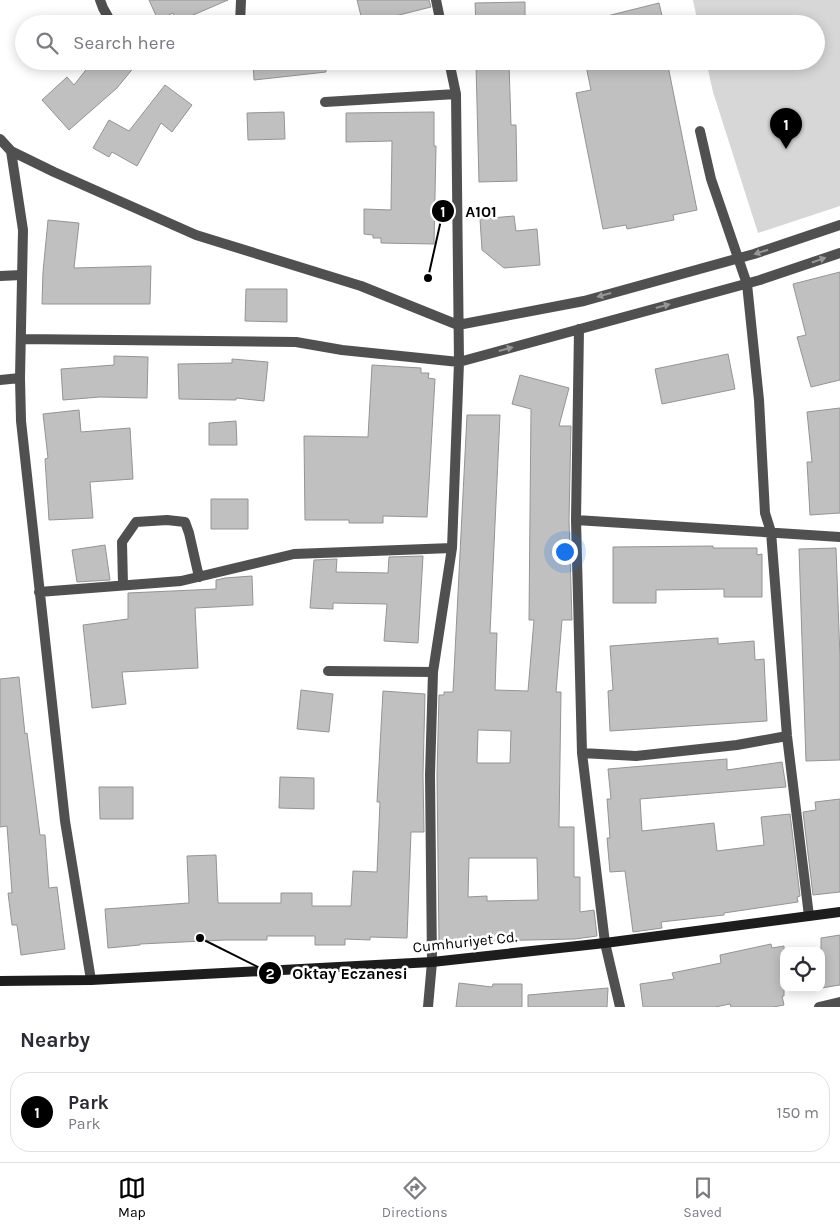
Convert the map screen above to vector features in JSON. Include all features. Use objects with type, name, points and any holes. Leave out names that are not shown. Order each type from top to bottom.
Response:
[{"type":"main road","name":"Cumhuriyet Cd.","points":[[0,981],[91,980],[432,962],[605,943],[840,912]]},
{"type":"street","points":[[100,0],[107,15]]},
{"type":"street","points":[[240,15],[241,0]]},
{"type":"street","points":[[436,0],[439,15]]},
{"type":"street","points":[[428,1007],[432,962],[430,775],[433,672],[452,548],[459,362],[456,94],[451,70]]},
{"type":"street","points":[[325,102],[456,94]]},
{"type":"street","points":[[700,131],[711,179],[746,284],[759,400],[766,513],[771,532],[787,736],[809,916]]},
{"type":"street","points":[[0,139],[11,151],[196,235],[361,286],[458,325],[584,301],[738,258],[840,225]]},
{"type":"street","points":[[11,151],[23,230],[20,338],[21,421],[65,821],[91,980]]},
{"type":"street","points":[[20,338],[296,342],[342,350],[459,362],[746,284],[840,253]]},
{"type":"street","points":[[0,276],[22,275]]},
{"type":"street","points":[[579,329],[576,520],[582,753],[605,943],[620,1007]]},
{"type":"street","points":[[0,380],[20,378]]},
{"type":"street","points":[[123,585],[122,542],[136,522],[167,520],[185,522],[190,533],[199,577]]},
{"type":"street","points":[[576,520],[840,537]]},
{"type":"street","points":[[39,592],[182,581],[294,554],[452,548]]},
{"type":"street","points":[[328,671],[433,672]]},
{"type":"street","points":[[582,753],[636,756],[737,745],[787,736]]},
{"type":"street","points":[[819,1007],[840,1002]]},
{"type":"shaded area","points":[[693,0],[840,0],[840,206],[758,233],[713,92],[708,70],[825,70],[825,15],[696,15]]},
{"type":"building","points":[[149,0],[228,0],[193,15],[174,15],[173,13],[156,15]]},
{"type":"building","points":[[357,0],[429,0],[431,7],[399,15],[361,15]]},
{"type":"building","points":[[525,2],[525,15],[476,15],[475,3]]},
{"type":"building","points":[[659,3],[662,15],[611,15]]},
{"type":"building","points":[[86,70],[132,70],[117,88],[69,130],[42,100],[67,77],[74,85]]},
{"type":"building","points":[[253,70],[326,70],[326,72],[254,80]]},
{"type":"building","points":[[476,70],[509,70],[511,125],[516,125],[517,181],[479,182]]},
{"type":"building","points":[[587,70],[669,70],[697,210],[673,215],[674,220],[627,229],[626,225],[603,229],[576,93],[591,90]]},
{"type":"building","points":[[165,85],[192,105],[172,132],[161,123],[137,166],[112,152],[109,157],[93,148],[109,120],[129,131]]},
{"type":"building","points":[[284,112],[285,139],[248,140],[247,113]]},
{"type":"building","points":[[434,112],[434,146],[436,146],[434,244],[381,243],[381,238],[373,238],[373,235],[364,234],[364,209],[391,210],[392,141],[346,142],[346,113]]},
{"type":"building","points":[[514,216],[516,231],[537,229],[540,265],[504,268],[482,250],[480,219]]},
{"type":"building","points":[[48,220],[79,223],[74,268],[151,266],[150,304],[42,304]]},
{"type":"building","points":[[840,272],[840,380],[811,387],[797,337],[806,335],[793,284]]},
{"type":"building","points":[[246,289],[287,289],[287,322],[245,321]]},
{"type":"building","points":[[728,354],[735,389],[662,404],[655,369]]},
{"type":"building","points":[[114,356],[148,357],[147,398],[100,397],[63,400],[61,369],[114,365]]},
{"type":"building","points":[[232,359],[268,362],[264,401],[236,398],[236,400],[179,399],[178,364],[232,363]]},
{"type":"building","points":[[372,365],[421,368],[421,373],[429,373],[428,378],[435,379],[427,517],[383,516],[383,523],[349,523],[349,520],[305,520],[304,436],[368,437]]},
{"type":"building","points":[[520,375],[569,388],[559,426],[571,426],[569,520],[572,620],[562,620],[556,692],[561,692],[559,827],[574,827],[574,877],[580,877],[580,912],[594,910],[597,936],[575,939],[439,942],[437,775],[439,695],[444,695],[444,692],[453,692],[467,415],[500,415],[490,633],[497,633],[495,690],[528,691],[534,620],[529,620],[531,409],[512,404]],"holes":[[[478,730],[511,731],[510,763],[477,763]],[[469,858],[537,858],[538,900],[487,901],[487,896],[468,897]]]},
{"type":"building","points":[[840,408],[840,513],[810,515],[807,462],[812,462],[807,412]]},
{"type":"building","points":[[79,410],[81,432],[130,428],[133,479],[90,482],[93,518],[49,520],[45,459],[48,458],[43,414]]},
{"type":"building","points":[[236,421],[237,445],[209,445],[209,423]]},
{"type":"building","points":[[211,499],[248,499],[248,529],[211,529]]},
{"type":"building","points":[[105,545],[110,580],[77,582],[72,550]]},
{"type":"building","points":[[713,546],[713,548],[757,548],[757,555],[762,554],[762,597],[724,597],[724,589],[656,590],[656,603],[613,603],[613,547]]},
{"type":"building","points":[[836,548],[840,658],[840,760],[806,761],[799,549]]},
{"type":"building","points":[[423,556],[418,643],[384,641],[387,604],[333,603],[333,609],[310,608],[314,560],[337,559],[336,572],[388,573],[389,557]]},
{"type":"building","points":[[252,576],[253,605],[195,608],[198,668],[122,672],[126,704],[92,708],[83,625],[128,619],[128,593],[216,589],[216,580]]},
{"type":"building","points":[[718,638],[718,644],[754,641],[755,660],[764,659],[767,721],[610,731],[608,691],[613,690],[610,646]]},
{"type":"building","points":[[19,677],[25,734],[27,733],[40,835],[45,835],[49,888],[57,887],[65,949],[21,955],[17,925],[12,925],[8,893],[12,893],[7,826],[0,827],[0,679]]},
{"type":"building","points":[[301,690],[333,694],[329,732],[297,729]]},
{"type":"building","points":[[383,691],[425,694],[424,832],[411,832],[407,938],[370,937],[370,940],[345,939],[345,945],[315,945],[315,936],[267,936],[267,940],[140,944],[108,948],[105,909],[189,903],[187,856],[216,855],[218,903],[281,903],[281,893],[312,893],[312,906],[351,906],[353,871],[377,872],[380,802],[377,802]]},
{"type":"building","points":[[727,759],[727,770],[782,762],[786,787],[640,799],[642,831],[714,823],[717,851],[764,845],[761,817],[790,814],[800,896],[797,897],[798,902],[724,913],[724,915],[661,922],[662,928],[633,932],[625,871],[610,872],[607,838],[610,838],[607,799],[611,799],[608,769]]},
{"type":"building","points":[[280,777],[314,778],[314,809],[279,808]]},
{"type":"building","points":[[99,787],[133,787],[133,819],[100,819]]},
{"type":"building","points":[[840,799],[840,892],[813,895],[803,812],[816,810],[815,802]]},
{"type":"building","points":[[840,935],[840,985],[825,987],[825,947],[821,947],[821,938]]},
{"type":"building","points":[[771,944],[772,948],[784,946],[780,947],[780,992],[784,992],[784,996],[782,996],[784,1005],[773,1007],[731,1007],[730,1004],[715,1007],[643,1007],[640,984],[674,979],[672,973],[721,963],[720,955]]},
{"type":"building","points":[[459,983],[492,987],[493,984],[522,984],[522,1007],[456,1007]]},
{"type":"building","points":[[608,988],[607,1007],[528,1007],[528,995]]},
{"type":"place","name":"Park","points":[[786,149]]},
{"type":"place","name":"A101","points":[[428,278]]},
{"type":"place","name":"Oktay Eczanesi","points":[[200,938]]}]
